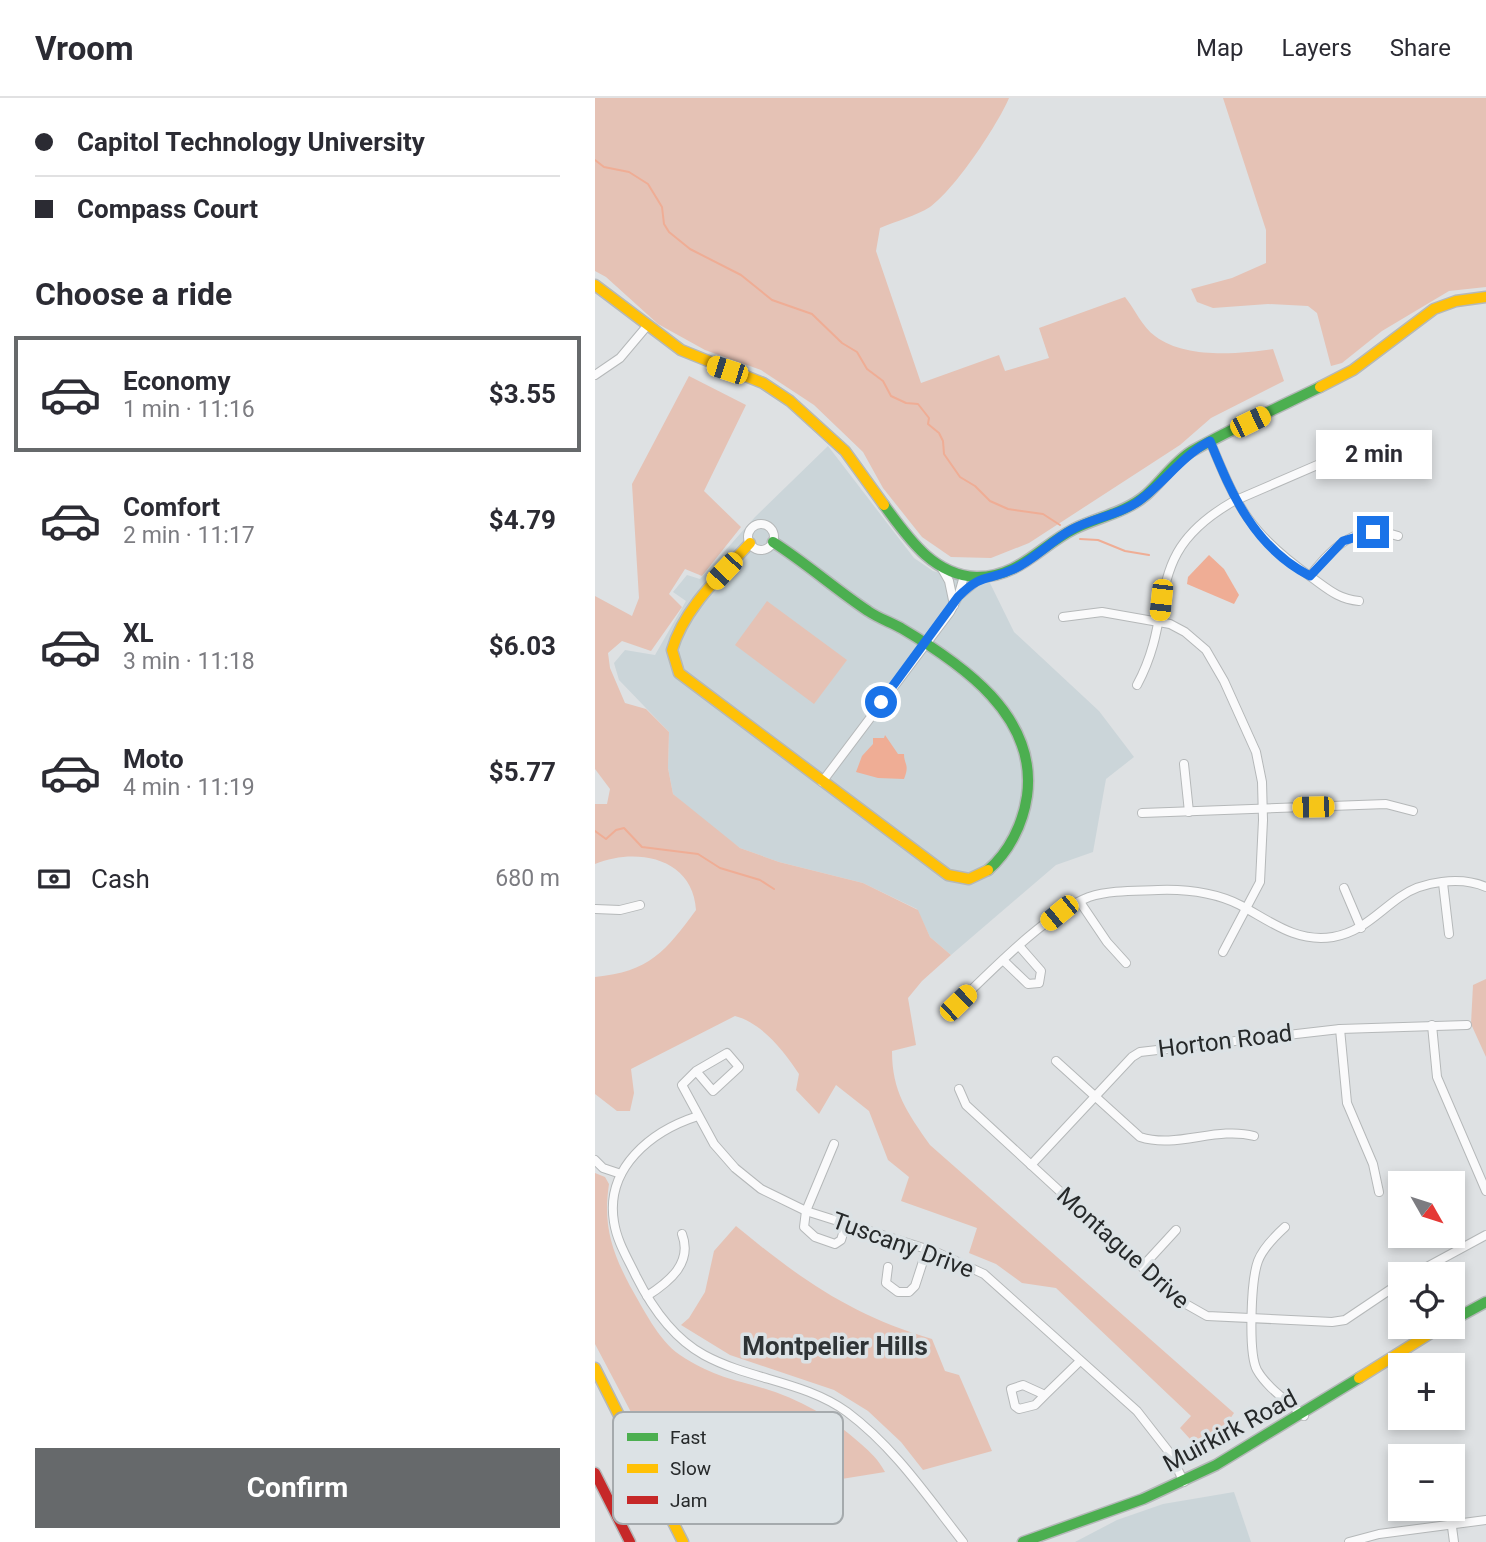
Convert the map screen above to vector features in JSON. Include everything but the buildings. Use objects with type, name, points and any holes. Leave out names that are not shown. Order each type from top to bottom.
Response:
[{"type":"main road","points":[[595,285],[647,326],[694,357],[763,383],[812,419],[851,459],[911,543],[941,567],[964,576],[982,577],[1017,568],[1073,528],[1129,507],[1145,496],[1181,460],[1210,441],[1346,374],[1434,309],[1456,301],[1486,297]]},
{"type":"main road","points":[[750,543],[699,600],[674,642],[673,662],[685,679],[957,880],[970,880],[985,872],[1004,852],[1016,833],[1026,807],[1027,767],[1020,739],[1011,721],[995,701],[924,645],[902,629],[867,611],[773,542]]},
{"type":"main road","points":[[1465,1313],[1486,1302]]},
{"type":"main road","name":"Muirkirk Road","points":[[1023,1542],[1097,1517],[1184,1482],[1304,1416],[1421,1339]]},
{"type":"main road","points":[[595,1368],[617,1412]]},
{"type":"main road","points":[[595,1473],[613,1508]]},
{"type":"main road","points":[[621,1524],[630,1542]]},
{"type":"main road","points":[[674,1524],[683,1542]]},
{"type":"street","points":[[595,375],[620,358],[647,326]]},
{"type":"street","points":[[1210,441],[1234,501],[1262,539],[1290,565],[1335,595],[1359,601]]},
{"type":"street","points":[[1137,685],[1146,667],[1159,622],[1164,582],[1179,548],[1209,517],[1234,501],[1352,450]]},
{"type":"street","points":[[761,524],[772,530],[773,542],[764,549],[756,548],[750,543],[750,530],[761,524]]},
{"type":"street","points":[[1310,576],[1332,550],[1348,538],[1373,532],[1398,536]]},
{"type":"street","points":[[941,567],[956,601]]},
{"type":"street","points":[[956,601],[964,576]]},
{"type":"street","points":[[822,782],[956,601],[982,577]]},
{"type":"street","points":[[1063,617],[1102,612],[1159,622],[1185,632],[1206,650],[1212,660],[1256,752],[1263,808],[1262,876],[1248,910],[1223,953]]},
{"type":"street","points":[[1184,764],[1189,812]]},
{"type":"street","points":[[1142,813],[1386,804],[1413,811]]},
{"type":"street","points":[[958,1003],[1059,913],[1080,902],[1121,891],[1181,890],[1214,895],[1248,910],[1277,928],[1308,937],[1334,937],[1361,928],[1406,893],[1443,883],[1472,883],[1486,887]]},
{"type":"street","points":[[1443,883],[1449,934]]},
{"type":"street","points":[[1344,888],[1361,928]]},
{"type":"street","points":[[1080,902],[1107,942],[1126,963]]},
{"type":"street","points":[[595,909],[620,910],[641,905]]},
{"type":"street","points":[[1004,961],[1028,984],[1039,982],[1041,971],[1020,947]]},
{"type":"street","points":[[1432,1025],[1437,1077],[1486,1191]]},
{"type":"street","name":"Horton Road","points":[[1031,1165],[1132,1057],[1147,1050],[1340,1029],[1467,1025]]},
{"type":"street","points":[[1340,1029],[1347,1103],[1370,1155],[1379,1192]]},
{"type":"street","points":[[727,1053],[739,1068],[713,1091],[696,1071],[727,1053]]},
{"type":"street","points":[[1056,1061],[1133,1132],[1148,1140],[1234,1131],[1254,1136]]},
{"type":"street","name":"Tuscany Drive","points":[[696,1071],[682,1085],[714,1144],[747,1179],[806,1211],[927,1249],[958,1260],[984,1274],[1154,1429],[1184,1482]]},
{"type":"street","name":"Montague Drive","points":[[959,1089],[966,1105],[1142,1267],[1198,1313],[1254,1319],[1346,1321],[1388,1291]]},
{"type":"street","points":[[698,1116],[645,1144],[630,1159],[621,1174],[614,1196],[614,1222],[624,1251],[647,1296],[665,1323],[704,1355],[802,1388],[829,1401],[857,1420],[896,1457],[963,1542]]},
{"type":"street","points":[[834,1143],[806,1211],[804,1227],[806,1231],[824,1241],[839,1242],[846,1224]]},
{"type":"street","points":[[595,1160],[603,1168],[621,1174]]},
{"type":"street","points":[[1285,1227],[1261,1254],[1255,1269],[1251,1346],[1258,1371],[1304,1416]]},
{"type":"street","points":[[1142,1267],[1176,1230]]},
{"type":"street","points":[[647,1296],[666,1282],[680,1266],[686,1247],[682,1234]]},
{"type":"street","points":[[1436,1262],[1486,1235]]},
{"type":"street","points":[[888,1267],[884,1280],[889,1287],[902,1293],[909,1292],[915,1286],[927,1249]]},
{"type":"street","points":[[1045,1395],[1080,1361]]},
{"type":"street","points":[[1349,1542],[1379,1534],[1452,1527],[1486,1520]]},
{"type":"street","points":[[1452,1527],[1454,1542]]},
{"type":"shaded area","points":[[595,98],[1009,98],[974,156],[940,198],[930,207],[912,216],[880,228],[876,251],[921,383],[999,355],[1005,371],[1049,358],[1039,328],[1125,297],[1155,336],[1181,348],[1212,353],[1273,349],[1284,381],[1211,418],[1180,445],[1029,543],[991,558],[951,557],[922,537],[883,488],[863,452],[814,405],[761,370],[705,350],[658,324],[606,277],[595,271]]},
{"type":"shaded area","points":[[1223,98],[1486,98],[1486,287],[1449,291],[1382,331],[1342,363],[1331,366],[1317,313],[1308,306],[1268,304],[1213,308],[1197,302],[1191,289],[1232,278],[1266,263],[1266,230]]},
{"type":"shaded area","points":[[689,376],[746,405],[704,491],[741,527],[702,576],[685,569],[669,594],[682,607],[651,651],[622,641],[608,653],[610,668],[625,703],[646,709],[669,732],[668,768],[673,794],[740,848],[779,862],[863,883],[918,910],[930,937],[951,955],[922,981],[908,998],[916,1045],[892,1051],[898,1090],[908,1112],[930,1145],[1234,1413],[1216,1434],[1190,1439],[1180,1428],[1191,1416],[1056,1288],[1022,1283],[996,1264],[969,1253],[977,1228],[901,1201],[909,1177],[888,1160],[869,1111],[836,1085],[819,1114],[796,1090],[799,1074],[786,1056],[763,1031],[745,1020],[735,1016],[631,1069],[634,1093],[630,1111],[617,1111],[595,1094],[595,977],[629,970],[655,957],[696,910],[693,892],[685,878],[660,861],[645,857],[628,857],[595,864],[595,804],[607,804],[610,789],[595,769],[595,596],[632,616],[639,598],[632,484]]},
{"type":"shaded area","points":[[828,446],[914,558],[933,571],[989,581],[1014,632],[1099,711],[1134,757],[1106,779],[1093,852],[1056,865],[951,955],[930,937],[917,909],[863,883],[779,862],[740,848],[706,823],[673,794],[668,768],[669,732],[619,680],[614,663],[625,650],[655,655],[686,601],[673,592],[687,575],[700,579],[755,517]]},
{"type":"shaded area","points":[[1209,555],[1224,569],[1239,595],[1234,604],[1187,584],[1188,577]]},
{"type":"shaded area","points":[[767,601],[847,660],[814,704],[735,645]]},
{"type":"shaded area","points":[[885,735],[898,754],[904,754],[907,767],[904,779],[878,778],[856,772],[862,756],[873,744],[873,738],[884,738]]},
{"type":"shaded area","points":[[1486,979],[1486,1057],[1471,1024],[1473,985]]},
{"type":"shaded area","points":[[595,1173],[605,1177],[609,1184],[608,1224],[618,1260],[652,1323],[672,1349],[709,1371],[787,1397],[818,1412],[631,1412],[595,1344]]},
{"type":"shaded area","points":[[736,1226],[782,1263],[851,1307],[932,1339],[945,1371],[959,1375],[992,1451],[923,1470],[901,1442],[868,1411],[834,1390],[730,1355],[681,1325],[689,1318],[705,1292],[714,1251]]},
{"type":"shaded area","points":[[843,1429],[877,1460],[885,1472],[843,1479]]},
{"type":"shaded area","points":[[1234,1492],[1251,1542],[1075,1542],[1117,1520],[1163,1504]]},
{"type":"waterway","points":[[595,160],[604,167],[629,172],[648,184],[662,207],[664,224],[669,232],[690,249],[741,275],[772,300],[812,314],[842,343],[857,352],[867,369],[883,381],[891,396],[906,403],[918,404],[929,418],[928,424],[939,433],[944,454],[960,477],[975,486],[990,501],[1008,509],[1043,514],[1060,525]]},
{"type":"waterway","points":[[1080,539],[1098,540],[1125,551],[1149,555]]},
{"type":"waterway","points":[[595,831],[606,839],[616,830],[624,828],[642,847],[698,854],[720,868],[760,880],[774,889]]},
{"type":"traffic: fast","points":[[884,505],[912,541],[934,562],[960,575],[991,576],[1016,567],[1074,529],[1138,501],[1192,451],[1320,387]]},
{"type":"traffic: fast","points":[[773,542],[868,611],[948,658],[991,695],[1008,717],[1021,741],[1027,767],[1027,796],[1014,837],[988,870]]},
{"type":"traffic: fast","points":[[1465,1313],[1486,1302]]},
{"type":"traffic: fast","points":[[1023,1542],[1143,1499],[1216,1465],[1359,1378]]},
{"type":"traffic: slow","points":[[595,285],[681,350],[763,383],[790,401],[845,451],[884,505]]},
{"type":"traffic: slow","points":[[1320,387],[1353,370],[1434,309],[1456,301],[1486,297]]},
{"type":"traffic: slow","points":[[750,543],[694,606],[685,620],[672,650],[679,673],[948,875],[969,879],[988,870]]},
{"type":"traffic: slow","points":[[1359,1378],[1421,1339]]},
{"type":"traffic: slow","points":[[595,1368],[617,1412]]},
{"type":"traffic: slow","points":[[674,1524],[683,1542]]},
{"type":"traffic: jam","points":[[595,1473],[613,1508]]},
{"type":"traffic: jam","points":[[621,1524],[630,1542]]},
{"type":"district","name":"Montpelier Hills","points":[[835,1346]]},
{"type":"route","points":[[881,702],[958,597],[972,583],[982,577],[1003,574],[1017,568],[1073,528],[1129,507],[1145,496],[1189,453],[1210,441],[1234,501],[1245,518],[1262,539],[1300,571],[1310,576],[1343,541],[1355,535],[1373,532]]}]
